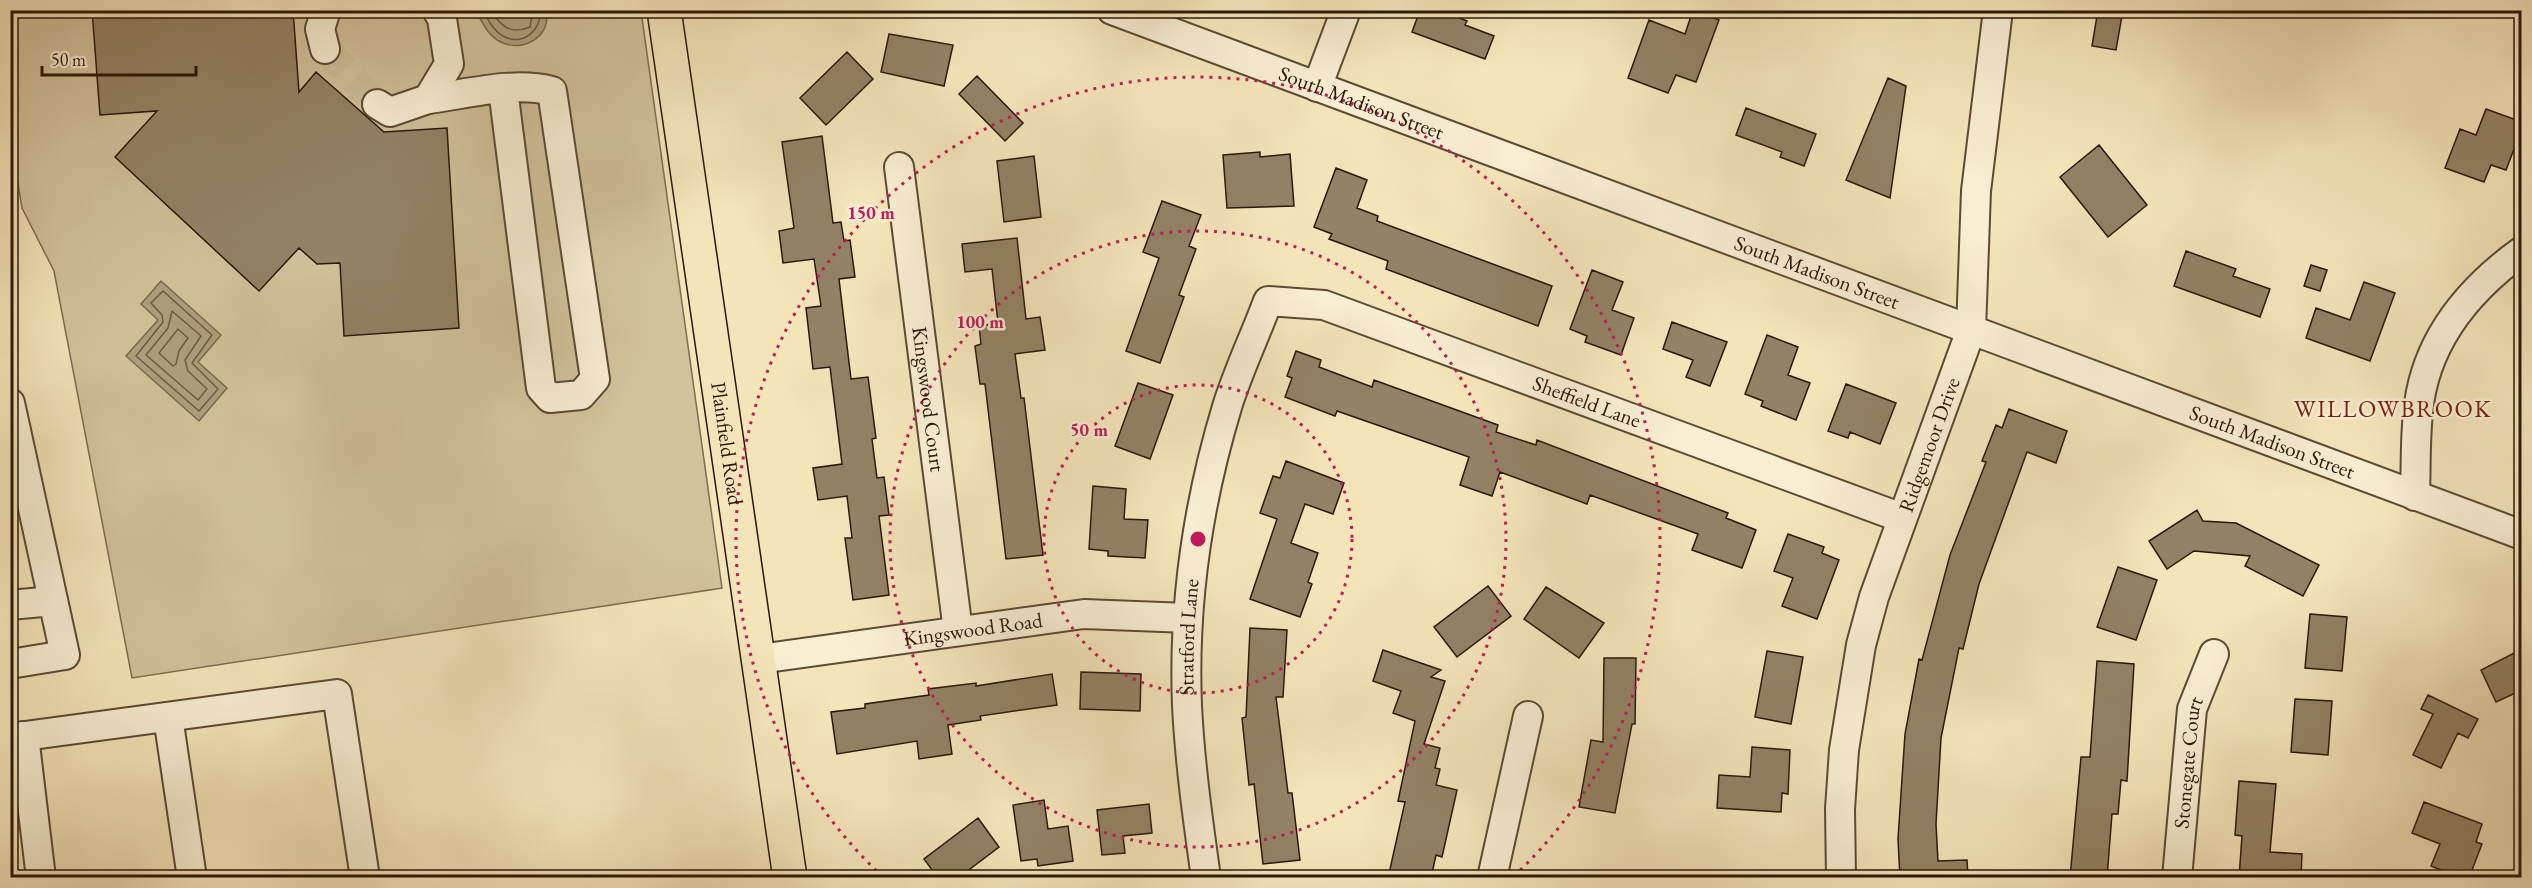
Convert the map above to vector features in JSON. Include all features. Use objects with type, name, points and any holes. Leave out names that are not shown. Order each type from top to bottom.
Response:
[{"type":"main road","name":"Plainfield Road","points":[[664,10],[789,878]]},
{"type":"street","points":[[324,49],[320,28],[326,10]]},
{"type":"street","points":[[428,99],[449,64],[442,19],[437,10]]},
{"type":"street","name":"South Madison Street","points":[[1112,10],[2522,535]]},
{"type":"street","points":[[1317,87],[1346,10]]},
{"type":"street","name":"Ridgemoor Drive","points":[[1841,878],[1840,809],[1850,699],[1874,597],[1971,330],[1976,191],[1998,10]]},
{"type":"street","points":[[376,104],[390,112],[428,99],[503,89],[531,86],[552,90],[595,379],[581,395],[550,398],[541,388],[503,89]]},
{"type":"street","name":"Kingswood Court","points":[[899,167],[958,631]]},
{"type":"street","points":[[2415,496],[2418,411],[2433,355],[2465,300],[2490,274],[2522,251]]},
{"type":"street","name":"Sheffield Lane","points":[[1268,301],[1324,305],[1902,518]]},
{"type":"street","name":"Stratford Lane","points":[[1206,878],[1190,750],[1188,618],[1198,534],[1211,467],[1228,404],[1268,301]]},
{"type":"street","points":[[10,403],[65,655],[10,664]]},
{"type":"street","points":[[10,604],[53,601]]},
{"type":"street","name":"Kingswood Road","points":[[759,659],[1084,614],[1188,618]]},
{"type":"street","name":"Stonegate Court","points":[[2177,878],[2192,709],[2214,654]]},
{"type":"street","points":[[41,878],[17,737],[338,694],[365,878]]},
{"type":"street","points":[[1492,878],[1528,716]]},
{"type":"street","points":[[168,717],[192,878]]},
{"type":"shaded area","points":[[10,11],[641,11],[722,588],[132,678],[54,271],[22,208],[11,140]]},
{"type":"water","points":[[476,11],[546,11],[547,20],[541,34],[535,39],[520,45],[511,45],[498,41],[486,29]]},
{"type":"water","points":[[161,281],[221,335],[198,362],[227,388],[199,421],[126,356],[158,320],[141,304]]},
{"type":"building","points":[[92,10],[293,10],[299,92],[316,72],[384,132],[447,128],[459,328],[344,336],[340,263],[317,264],[299,248],[259,291],[115,157],[157,111],[100,115]]},
{"type":"building","points":[[1420,10],[1439,10],[1467,21],[1465,25],[1494,36],[1485,59],[1412,32]]},
{"type":"building","points":[[1693,10],[1719,20],[1696,82],[1676,75],[1668,93],[1628,78],[1649,20],[1685,34]]},
{"type":"building","points":[[2098,10],[2123,10],[2116,50],[2092,46]]},
{"type":"building","points":[[889,34],[953,45],[944,86],[881,72]]},
{"type":"building","points":[[847,52],[873,79],[826,125],[800,98]]},
{"type":"building","points":[[977,76],[1023,123],[1005,141],[959,94]]},
{"type":"building","points":[[1888,78],[1906,86],[1890,198],[1846,180]]},
{"type":"building","points":[[1746,108],[1816,134],[1804,166],[1780,157],[1782,152],[1736,135]]},
{"type":"building","points":[[2486,109],[2522,122],[2522,128],[2506,170],[2491,165],[2484,182],[2445,168],[2460,129],[2476,135]]},
{"type":"building","points":[[822,136],[833,223],[841,222],[844,241],[850,240],[855,277],[839,279],[851,379],[868,377],[876,438],[872,439],[877,478],[884,477],[889,515],[879,516],[889,595],[853,600],[845,538],[852,538],[847,496],[818,500],[813,468],[842,464],[830,367],[813,369],[806,308],[821,306],[814,259],[783,263],[779,231],[794,228],[782,142]]},
{"type":"building","points":[[2099,145],[2147,205],[2108,237],[2060,177]]},
{"type":"building","points":[[1260,152],[1260,157],[1290,154],[1294,206],[1227,208],[1223,155]]},
{"type":"building","points":[[1034,156],[1041,217],[1004,222],[997,161]]},
{"type":"building","points":[[1336,168],[1367,180],[1357,208],[1378,216],[1377,221],[1552,286],[1538,326],[1386,269],[1388,261],[1329,239],[1332,234],[1314,227]]},
{"type":"building","points":[[1162,201],[1201,215],[1189,246],[1196,249],[1179,295],[1184,297],[1160,363],[1126,351],[1159,258],[1143,252]]},
{"type":"building","points":[[1017,238],[1026,319],[1040,317],[1045,350],[1015,354],[1021,398],[1024,398],[1043,555],[1006,559],[985,384],[980,384],[975,346],[981,344],[979,326],[998,323],[992,269],[965,272],[962,244]]},
{"type":"building","points":[[2186,251],[2236,269],[2233,276],[2270,289],[2260,317],[2174,286]]},
{"type":"building","points":[[2311,265],[2327,270],[2320,291],[2304,286]]},
{"type":"building","points":[[1592,270],[1623,282],[1612,310],[1634,318],[1621,355],[1585,342],[1587,336],[1570,329]]},
{"type":"building","points":[[2364,282],[2395,293],[2370,361],[2306,338],[2316,308],[2350,320]]},
{"type":"building","points":[[1672,322],[1727,342],[1710,386],[1686,377],[1693,360],[1663,349]]},
{"type":"building","points":[[1767,335],[1798,347],[1788,375],[1810,383],[1796,420],[1761,406],[1763,401],[1745,394]]},
{"type":"building","points":[[1296,351],[1321,360],[1319,367],[1372,387],[1374,380],[1498,425],[1496,432],[1536,445],[1537,440],[1728,513],[1726,518],[1756,530],[1742,568],[1692,550],[1698,534],[1590,495],[1587,504],[1500,472],[1492,496],[1460,485],[1469,457],[1337,411],[1335,416],[1285,397],[1292,378],[1287,376]]},
{"type":"building","points":[[1138,383],[1173,395],[1150,459],[1115,446]]},
{"type":"building","points":[[1846,384],[1896,403],[1880,444],[1850,432],[1848,438],[1828,431]]},
{"type":"building","points":[[2009,409],[2067,431],[2056,463],[2027,452],[1979,584],[1963,649],[1959,648],[1941,738],[1936,824],[1938,861],[1967,860],[1968,878],[1900,878],[1898,839],[1905,734],[1919,659],[1922,660],[1950,555],[1986,462],[1982,461],[1996,425],[2002,428]]},
{"type":"building","points":[[1286,461],[1344,483],[1333,514],[1305,504],[1291,543],[1318,553],[1308,582],[1312,584],[1300,617],[1250,599],[1277,519],[1260,513],[1273,476],[1280,478]]},
{"type":"building","points":[[1093,486],[1126,489],[1124,519],[1148,520],[1145,558],[1108,556],[1108,551],[1089,549]]},
{"type":"building","points":[[2197,510],[2203,521],[2236,523],[2319,565],[2303,596],[2245,566],[2250,556],[2194,551],[2167,569],[2149,541]]},
{"type":"building","points":[[1788,534],[1824,547],[1822,553],[1839,560],[1817,619],[1782,606],[1793,578],[1774,571]]},
{"type":"building","points":[[2118,567],[2157,580],[2136,640],[2097,627]]},
{"type":"building","points":[[1488,586],[1511,616],[1457,657],[1434,627]]},
{"type":"building","points":[[1546,587],[1604,623],[1579,658],[1524,619]]},
{"type":"building","points":[[2310,614],[2347,617],[2342,671],[2305,668]]},
{"type":"building","points":[[1250,628],[1287,630],[1283,697],[1276,697],[1288,793],[1292,793],[1300,860],[1263,864],[1254,784],[1249,785],[1242,718],[1246,717]]},
{"type":"building","points":[[2522,649],[2522,690],[2496,702],[2481,670]]},
{"type":"building","points":[[1383,650],[1441,670],[1431,677],[1445,681],[1424,744],[1440,748],[1435,768],[1440,769],[1436,785],[1457,790],[1442,857],[1436,855],[1431,878],[1388,878],[1405,802],[1398,801],[1415,721],[1393,713],[1401,691],[1373,681]]},
{"type":"building","points":[[1767,651],[1803,657],[1791,724],[1755,717]]},
{"type":"building","points":[[1604,658],[1636,658],[1635,724],[1632,724],[1615,813],[1579,807],[1591,740],[1603,742]]},
{"type":"building","points":[[2097,661],[2134,664],[2127,781],[2121,780],[2118,814],[2112,814],[2107,878],[2070,878],[2081,757],[2090,757]]},
{"type":"building","points":[[1081,672],[1141,674],[1140,711],[1080,709]]},
{"type":"building","points":[[1052,674],[1057,705],[980,716],[981,720],[948,725],[952,754],[919,759],[917,741],[837,754],[831,712],[865,708],[865,704],[929,695],[928,689],[976,683],[976,686]]},
{"type":"building","points":[[2428,695],[2478,719],[2468,738],[2458,733],[2441,768],[2413,755],[2433,714],[2421,709]]},
{"type":"building","points":[[2295,699],[2332,701],[2328,755],[2291,752]]},
{"type":"building","points":[[1752,747],[1790,750],[1788,794],[1782,793],[1781,812],[1717,808],[1719,775],[1750,777]]},
{"type":"building","points":[[2239,781],[2276,784],[2270,852],[2302,854],[2301,878],[2239,878],[2242,836],[2235,835]]},
{"type":"building","points":[[1044,800],[1048,829],[1068,826],[1073,861],[1038,866],[1037,859],[1021,861],[1013,805]]},
{"type":"building","points":[[2424,802],[2482,824],[2476,842],[2482,844],[2469,878],[2461,878],[2431,866],[2440,844],[2412,833]]},
{"type":"building","points":[[1149,804],[1152,833],[1123,836],[1125,853],[1102,855],[1097,810]]},
{"type":"building","points":[[978,818],[999,847],[958,878],[938,878],[924,859]]},
{"type":"tunnel","points":[[325,49],[377,104]]},
{"type":"district","name":"WILLOWBROOK","points":[[2393,409]]}]
